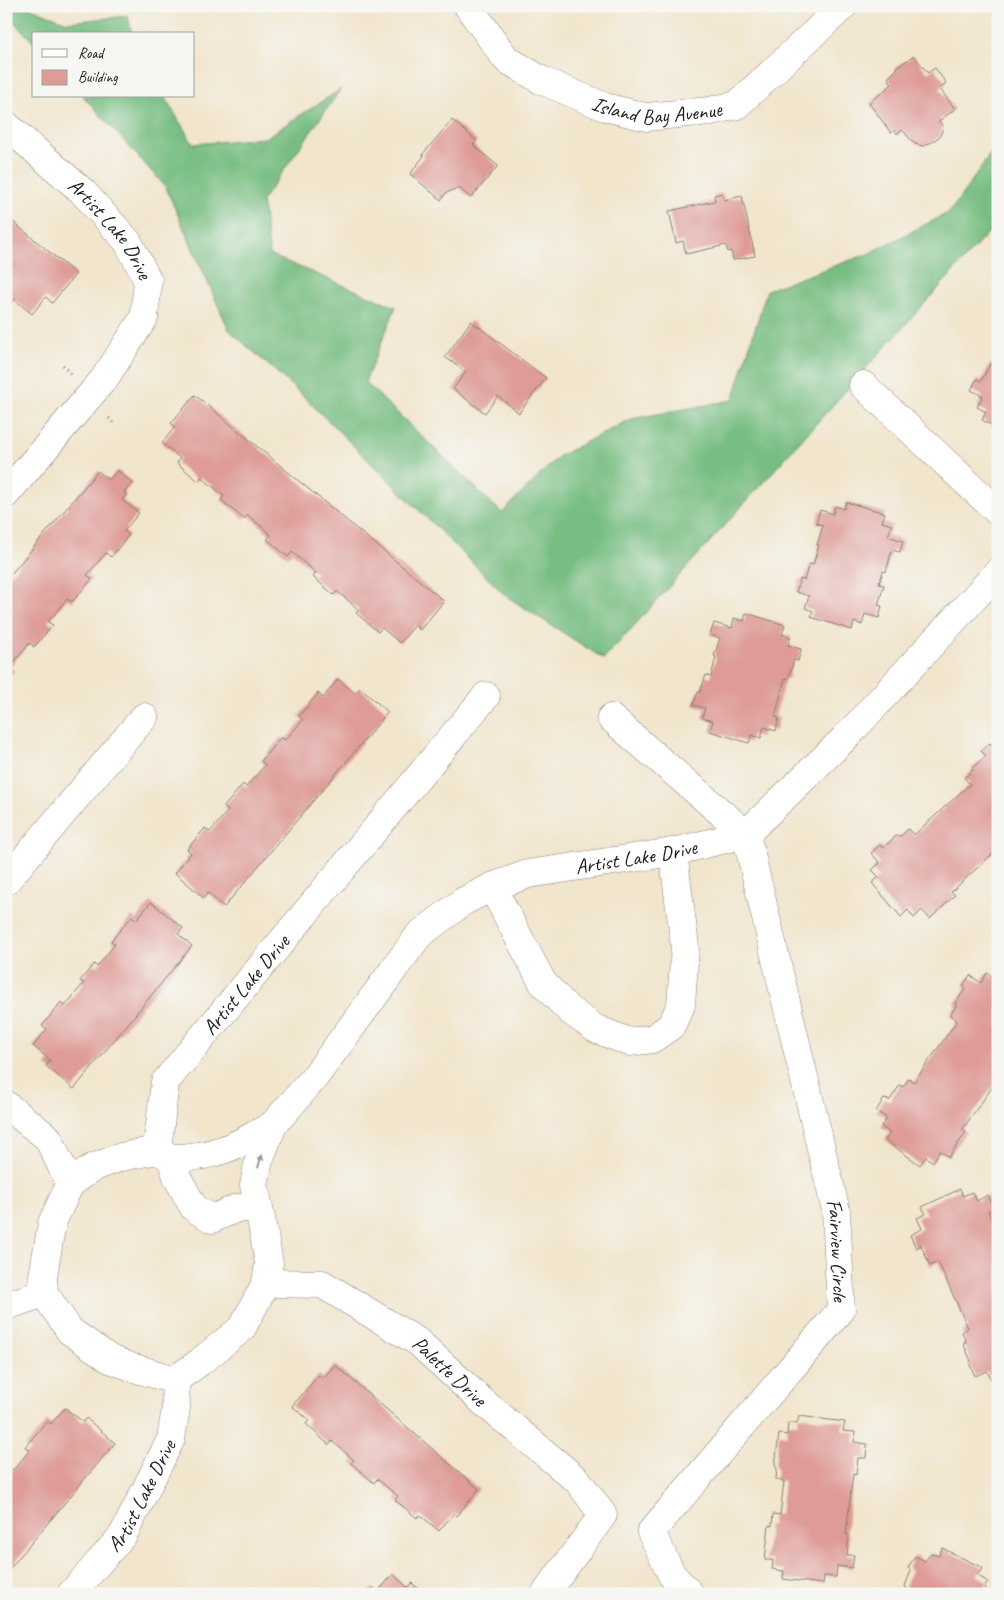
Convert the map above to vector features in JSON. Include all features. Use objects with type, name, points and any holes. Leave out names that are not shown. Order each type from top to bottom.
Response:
[{"type":"street","name":"Island Bay Avenue","points":[[468,6],[506,59],[541,80],[605,107],[646,117],[710,111],[736,104],[843,6]]},
{"type":"street","name":"Artist Lake Drive","points":[[6,125],[82,191],[128,242],[148,281],[144,318],[104,379],[6,494]]},
{"type":"street","points":[[863,385],[998,512]]},
{"type":"street","points":[[612,718],[746,834],[848,736],[998,572]]},
{"type":"street","name":"Artist Lake Drive","points":[[259,1208],[237,1208],[212,1219],[194,1208],[164,1154],[165,1082],[486,696]]},
{"type":"street","points":[[6,881],[144,716]]},
{"type":"street","name":"Artist Lake Drive","points":[[72,1594],[123,1534],[171,1439],[176,1408],[175,1380],[242,1328],[266,1283],[269,1263],[254,1185],[259,1160],[273,1125],[314,1078],[419,935],[464,901],[492,887],[528,874],[673,852],[746,834]]},
{"type":"street","name":"Fairview Circle","points":[[690,1594],[672,1575],[651,1532],[841,1310],[836,1212],[746,834]]},
{"type":"street","points":[[492,887],[543,983],[569,1010],[596,1029],[629,1042],[652,1039],[671,1026],[681,1005],[685,947],[673,852]]},
{"type":"street","points":[[6,1105],[48,1138],[70,1184]]},
{"type":"street","name":"Artist Lake Drive","points":[[44,1293],[43,1276],[52,1223],[70,1184],[92,1168],[121,1157],[164,1154],[189,1158],[213,1154],[234,1147],[273,1125]]},
{"type":"street","name":"Palette Drive","points":[[266,1283],[322,1284],[418,1342],[482,1400],[578,1481],[603,1515],[544,1594]]},
{"type":"street","points":[[6,1306],[44,1293],[70,1331],[110,1359],[175,1380]]},
{"type":"green space","points":[[6,6],[26,6],[67,22],[128,16],[132,32],[32,32],[32,41],[6,13]]},
{"type":"green space","points":[[341,89],[262,201],[270,255],[396,307],[365,382],[502,513],[559,456],[631,419],[733,400],[767,290],[868,254],[950,212],[998,143],[998,222],[604,659],[506,596],[302,395],[229,330],[165,186],[85,98],[165,98],[193,144],[265,138]]},
{"type":"building","points":[[914,56],[928,73],[935,68],[946,83],[940,89],[955,109],[939,121],[943,127],[940,136],[923,146],[915,144],[902,130],[897,134],[895,130],[891,133],[869,103],[892,84],[888,78],[897,69],[896,67]]},
{"type":"building","points":[[452,120],[477,141],[473,145],[498,166],[471,198],[459,188],[446,193],[441,200],[410,174],[424,156],[422,155]]},
{"type":"building","points":[[722,193],[724,200],[742,196],[755,256],[733,260],[731,251],[728,252],[726,245],[686,254],[683,241],[676,243],[669,211],[715,201],[714,195]]},
{"type":"building","points":[[6,216],[76,274],[52,303],[46,297],[32,314],[14,299],[10,304],[6,300]]},
{"type":"building","points":[[471,321],[546,378],[519,413],[498,396],[485,413],[453,389],[466,372],[445,357]]},
{"type":"building","points":[[998,354],[998,428],[982,420],[986,412],[977,407],[983,396],[971,390],[977,379],[981,381]]},
{"type":"building","points":[[195,395],[444,601],[420,630],[415,625],[400,643],[382,628],[378,632],[356,613],[359,610],[337,591],[334,595],[313,577],[316,573],[292,552],[288,557],[267,539],[271,535],[248,515],[244,519],[221,500],[224,496],[201,477],[198,481],[177,463],[180,458],[162,443],[175,427],[171,423]]},
{"type":"building","points":[[117,470],[133,483],[124,492],[126,495],[122,500],[139,513],[124,531],[129,535],[111,557],[106,553],[87,575],[92,579],[72,602],[67,599],[48,622],[53,625],[34,647],[30,643],[10,667],[14,671],[6,680],[6,580],[98,471],[109,480]]},
{"type":"building","points":[[846,502],[885,513],[882,522],[892,525],[888,536],[903,541],[900,552],[892,550],[886,572],[883,571],[879,584],[884,585],[878,605],[882,606],[879,618],[865,614],[862,625],[854,622],[852,630],[811,617],[813,611],[805,608],[809,596],[796,592],[800,579],[804,580],[809,564],[813,565],[819,545],[817,545],[823,525],[816,523],[820,510],[833,514],[835,506],[844,509]]},
{"type":"building","points":[[746,613],[785,625],[782,634],[791,637],[788,645],[801,649],[798,661],[794,660],[788,679],[785,678],[775,717],[779,718],[776,731],[764,727],[761,738],[752,735],[749,743],[710,731],[713,721],[702,718],[705,708],[693,705],[706,675],[711,677],[716,657],[714,656],[720,638],[710,635],[714,623],[732,628],[734,618],[744,621]]},
{"type":"building","points":[[338,679],[355,693],[360,688],[388,712],[224,907],[208,893],[204,898],[175,873],[191,853],[187,849],[205,828],[210,832],[228,811],[224,807],[243,784],[246,787],[265,765],[261,761],[281,737],[285,740],[303,720],[299,716],[318,693],[323,698]]},
{"type":"building","points":[[990,743],[998,752],[998,849],[951,892],[955,895],[930,919],[922,910],[914,918],[908,910],[901,917],[872,883],[879,877],[872,870],[880,863],[871,853],[880,845],[883,848],[896,836],[901,836],[908,829],[914,835],[970,784],[964,778],[986,756],[981,751]]},
{"type":"building","points":[[151,902],[183,928],[178,934],[192,946],[74,1089],[46,1066],[50,1060],[33,1046],[47,1029],[42,1026],[61,1002],[65,1006],[84,983],[80,981],[94,964],[97,967],[115,944],[111,941],[132,916],[136,920]]},
{"type":"building","points":[[987,973],[995,978],[998,975],[998,1079],[962,1130],[966,1132],[949,1157],[940,1151],[933,1162],[926,1157],[920,1165],[885,1140],[890,1133],[881,1126],[887,1118],[876,1111],[884,1099],[890,1100],[900,1085],[903,1087],[909,1078],[914,1082],[957,1021],[950,1015],[956,1006],[955,1003],[966,988],[963,986],[970,975],[981,983]]},
{"type":"building","points":[[960,1189],[963,1196],[972,1192],[977,1201],[988,1195],[994,1208],[988,1211],[994,1225],[992,1226],[998,1237],[998,1376],[991,1379],[987,1371],[975,1376],[963,1343],[966,1342],[962,1332],[968,1328],[938,1262],[930,1266],[921,1245],[916,1248],[910,1235],[922,1229],[917,1218],[926,1214],[922,1207]]},
{"type":"building","points":[[335,1365],[479,1489],[457,1516],[454,1513],[439,1531],[420,1515],[417,1518],[395,1500],[398,1496],[377,1479],[374,1483],[351,1463],[354,1460],[332,1441],[329,1445],[306,1424],[309,1420],[292,1406],[319,1375],[323,1378]]},
{"type":"building","points":[[65,1408],[83,1422],[86,1418],[115,1443],[6,1573],[6,1470],[9,1467],[13,1470],[30,1450],[25,1447],[47,1421],[51,1424]]},
{"type":"building","points":[[799,1416],[845,1422],[843,1431],[855,1432],[854,1442],[867,1444],[866,1458],[858,1458],[856,1475],[853,1474],[846,1534],[849,1535],[847,1555],[854,1555],[852,1568],[837,1566],[836,1577],[824,1576],[823,1584],[783,1579],[784,1571],[772,1569],[773,1560],[765,1560],[769,1525],[772,1526],[773,1514],[780,1515],[784,1481],[776,1480],[777,1468],[775,1466],[779,1434],[787,1435],[788,1423],[797,1424]]},
{"type":"building","points":[[942,1548],[983,1568],[977,1575],[988,1582],[984,1588],[992,1594],[905,1594],[907,1589],[905,1586],[911,1571],[908,1568],[915,1556],[925,1561],[931,1553],[939,1556]]},
{"type":"building","points":[[393,1574],[408,1588],[412,1583],[423,1594],[367,1594],[373,1588],[378,1592]]}]
